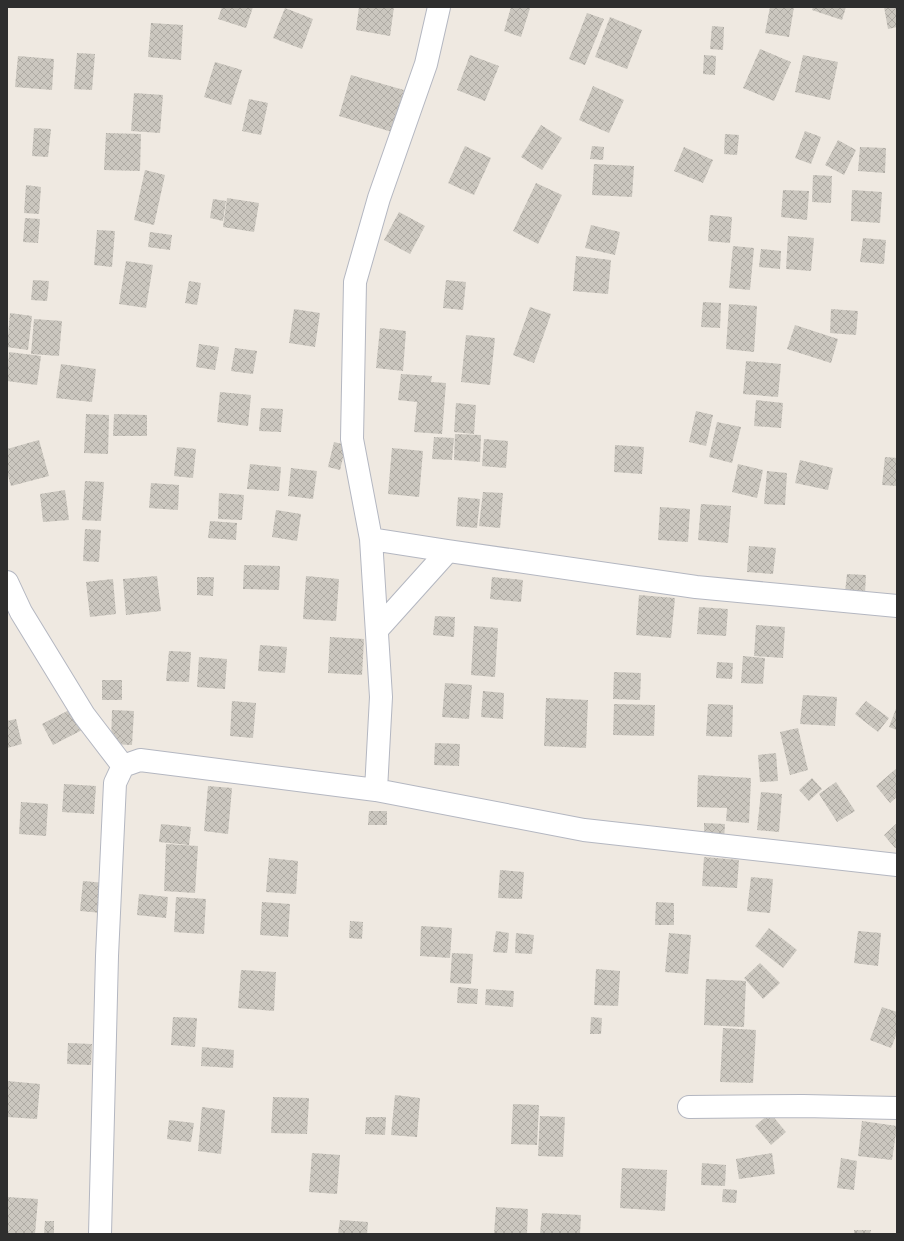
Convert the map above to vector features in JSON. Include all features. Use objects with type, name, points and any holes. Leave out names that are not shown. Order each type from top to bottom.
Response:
[{"type":"street","points":[[376,790],[381,697],[372,539],[352,439],[355,282],[379,198],[426,64],[439,7]]},
{"type":"street","points":[[372,539],[448,552],[696,587],[897,606]]},
{"type":"street","points":[[377,630],[448,552]]},
{"type":"street","points":[[7,582],[21,612],[84,715],[123,766]]},
{"type":"street","points":[[100,1234],[107,956],[115,783],[123,766],[140,760],[376,790],[584,830],[897,865]]},
{"type":"street","points":[[689,1107],[803,1106],[897,1108]]},
{"type":"building","points":[[222,7],[253,7],[246,28],[218,19]]},
{"type":"building","points":[[359,7],[394,7],[390,36],[356,30]]},
{"type":"building","points":[[511,7],[530,8],[521,37],[504,31]]},
{"type":"building","points":[[770,7],[794,7],[789,37],[765,33]]},
{"type":"building","points":[[813,7],[846,7],[842,20],[812,10]]},
{"type":"building","points":[[884,7],[897,7],[897,27],[888,29]]},
{"type":"building","points":[[285,8],[313,19],[302,49],[273,38]]},
{"type":"building","points":[[587,13],[604,19],[585,65],[569,59]]},
{"type":"building","points":[[610,17],[642,30],[627,69],[595,57]]},
{"type":"building","points":[[151,23],[183,25],[181,60],[148,57]]},
{"type":"building","points":[[712,26],[724,27],[723,50],[710,49]]},
{"type":"building","points":[[760,49],[791,62],[774,101],[743,88]]},
{"type":"building","points":[[77,53],[95,54],[92,90],[74,89]]},
{"type":"building","points":[[470,55],[499,66],[485,101],[457,90]]},
{"type":"building","points":[[704,55],[716,56],[715,75],[703,74]]},
{"type":"building","points":[[803,55],[838,62],[830,100],[795,92]]},
{"type":"building","points":[[18,56],[54,59],[52,90],[15,87]]},
{"type":"building","points":[[215,62],[242,70],[231,105],[204,97]]},
{"type":"building","points":[[351,75],[404,90],[392,132],[339,116]]},
{"type":"building","points":[[593,86],[624,100],[609,133],[579,120]]},
{"type":"building","points":[[134,93],[163,95],[160,133],[131,131]]},
{"type":"building","points":[[249,99],[268,103],[261,135],[242,131]]},
{"type":"building","points":[[541,125],[562,138],[542,170],[521,157]]},
{"type":"building","points":[[34,128],[51,129],[48,157],[32,156]]},
{"type":"building","points":[[805,131],[821,137],[811,164],[795,158]]},
{"type":"building","points":[[106,133],[141,134],[140,171],[104,170]]},
{"type":"building","points":[[725,134],[739,135],[737,155],[724,154]]},
{"type":"building","points":[[838,140],[856,150],[844,175],[825,165]]},
{"type":"building","points":[[465,146],[491,158],[474,195],[448,183]]},
{"type":"building","points":[[592,146],[604,147],[603,160],[590,159]]},
{"type":"building","points":[[684,147],[713,160],[703,183],[674,171]]},
{"type":"building","points":[[860,147],[886,148],[885,173],[858,171]]},
{"type":"building","points":[[594,164],[634,166],[632,197],[592,195]]},
{"type":"building","points":[[145,170],[165,175],[154,225],[134,220]]},
{"type":"building","points":[[813,175],[832,176],[831,203],[812,202]]},
{"type":"building","points":[[536,183],[562,195],[538,244],[513,231]]},
{"type":"building","points":[[26,185],[41,187],[39,214],[24,213]]},
{"type":"building","points":[[783,190],[809,191],[807,220],[781,217]]},
{"type":"building","points":[[852,190],[882,192],[880,223],[851,221]]},
{"type":"building","points":[[227,198],[259,203],[254,232],[223,227]]},
{"type":"building","points":[[213,199],[226,201],[223,221],[210,218]]},
{"type":"building","points":[[399,212],[425,226],[410,254],[384,240]]},
{"type":"building","points":[[710,215],[732,217],[730,243],[708,241]]},
{"type":"building","points":[[25,218],[40,219],[38,243],[23,242]]},
{"type":"building","points":[[591,225],[620,232],[615,255],[585,248]]},
{"type":"building","points":[[97,230],[115,231],[112,267],[94,265]]},
{"type":"building","points":[[150,232],[172,235],[170,250],[148,247]]},
{"type":"building","points":[[788,236],[814,238],[811,271],[786,269]]},
{"type":"building","points":[[863,238],[886,240],[884,264],[860,262]]},
{"type":"building","points":[[733,246],[754,248],[750,290],[729,288]]},
{"type":"building","points":[[761,249],[781,251],[780,269],[759,267]]},
{"type":"building","points":[[576,256],[611,260],[608,294],[573,291]]},
{"type":"building","points":[[126,261],[153,265],[146,308],[119,304]]},
{"type":"building","points":[[33,280],[49,281],[47,301],[31,300]]},
{"type":"building","points":[[446,280],[466,282],[463,310],[443,308]]},
{"type":"building","points":[[189,281],[201,283],[197,305],[185,303]]},
{"type":"building","points":[[703,302],[721,303],[720,328],[701,327]]},
{"type":"building","points":[[729,304],[757,306],[754,352],[726,349]]},
{"type":"building","points":[[530,307],[551,314],[534,363],[513,355]]},
{"type":"building","points":[[294,309],[320,313],[315,347],[289,343]]},
{"type":"building","points":[[831,309],[858,311],[856,335],[830,333]]},
{"type":"building","points":[[10,313],[32,316],[28,350],[7,347]]},
{"type":"building","points":[[34,319],[62,321],[59,356],[31,354]]},
{"type":"building","points":[[795,325],[838,339],[831,363],[787,349]]},
{"type":"building","points":[[380,328],[406,331],[403,371],[376,368]]},
{"type":"building","points":[[466,335],[495,338],[490,385],[461,382]]},
{"type":"building","points":[[199,344],[219,347],[215,370],[196,367]]},
{"type":"building","points":[[235,348],[257,351],[253,374],[231,371]]},
{"type":"building","points":[[9,352],[41,356],[37,385],[7,381]]},
{"type":"building","points":[[746,361],[781,364],[778,397],[743,394]]},
{"type":"building","points":[[61,364],[96,369],[92,402],[56,398]]},
{"type":"building","points":[[401,374],[432,376],[431,382],[446,383],[442,434],[414,432],[417,402],[398,400]]},
{"type":"building","points":[[220,392],[251,395],[248,426],[217,422]]},
{"type":"building","points":[[756,400],[783,403],[781,428],[754,426]]},
{"type":"building","points":[[456,403],[476,405],[474,434],[454,432]]},
{"type":"building","points":[[261,408],[283,409],[281,432],[259,431]]},
{"type":"building","points":[[696,411],[713,415],[706,446],[689,442]]},
{"type":"building","points":[[86,414],[109,415],[108,454],[84,453]]},
{"type":"building","points":[[114,414],[147,415],[147,436],[113,436]]},
{"type":"building","points":[[717,422],[741,427],[732,463],[709,457]]},
{"type":"building","points":[[455,434],[481,435],[480,462],[454,460]]},
{"type":"building","points":[[434,437],[454,438],[452,460],[432,459]]},
{"type":"building","points":[[484,439],[508,441],[506,468],[482,466]]},
{"type":"building","points":[[39,440],[49,476],[11,486],[7,472],[7,449]]},
{"type":"building","points":[[334,442],[346,445],[340,470],[328,467]]},
{"type":"building","points":[[615,445],[644,447],[642,474],[614,472]]},
{"type":"building","points":[[177,447],[196,449],[193,478],[174,476]]},
{"type":"building","points":[[392,448],[423,451],[419,497],[388,494]]},
{"type":"building","points":[[885,457],[897,458],[897,486],[882,485]]},
{"type":"building","points":[[800,460],[833,468],[828,490],[795,483]]},
{"type":"building","points":[[250,464],[281,467],[279,491],[247,489]]},
{"type":"building","points":[[738,464],[763,470],[757,498],[732,492]]},
{"type":"building","points":[[291,468],[317,471],[313,499],[288,496]]},
{"type":"building","points":[[767,471],[787,473],[785,505],[764,504]]},
{"type":"building","points":[[85,481],[104,482],[101,521],[82,520]]},
{"type":"building","points":[[151,483],[179,485],[178,510],[149,508]]},
{"type":"building","points":[[65,490],[69,520],[43,522],[40,494]]},
{"type":"building","points":[[483,492],[503,493],[500,528],[479,526]]},
{"type":"building","points":[[219,493],[244,495],[242,520],[218,519]]},
{"type":"building","points":[[458,497],[480,499],[477,528],[456,526]]},
{"type":"building","points":[[701,504],[731,506],[728,543],[698,540]]},
{"type":"building","points":[[660,507],[690,509],[688,542],[658,540]]},
{"type":"building","points":[[276,510],[301,514],[297,541],[272,537]]},
{"type":"building","points":[[210,521],[237,523],[236,540],[208,538]]},
{"type":"building","points":[[85,529],[101,530],[99,562],[83,561]]},
{"type":"building","points":[[749,546],[776,548],[773,574],[747,572]]},
{"type":"building","points":[[244,565],[280,566],[279,590],[243,589]]},
{"type":"building","points":[[847,574],[866,575],[865,593],[845,592]]},
{"type":"building","points":[[157,576],[161,611],[126,615],[123,579]]},
{"type":"building","points":[[306,576],[339,579],[336,621],[303,619]]},
{"type":"building","points":[[197,577],[214,577],[213,596],[197,595]]},
{"type":"building","points":[[492,577],[523,580],[521,602],[490,599]]},
{"type":"building","points":[[113,579],[116,614],[90,617],[86,582]]},
{"type":"building","points":[[639,595],[675,598],[671,638],[636,635]]},
{"type":"building","points":[[699,607],[728,609],[726,636],[697,634]]},
{"type":"building","points":[[435,616],[455,617],[454,637],[433,635]]},
{"type":"building","points":[[756,625],[785,627],[783,658],[754,656]]},
{"type":"building","points":[[474,626],[498,628],[495,677],[471,675]]},
{"type":"building","points":[[330,637],[364,639],[362,675],[328,673]]},
{"type":"building","points":[[260,645],[287,647],[285,673],[258,671]]},
{"type":"building","points":[[169,651],[191,652],[189,682],[166,681]]},
{"type":"building","points":[[743,656],[765,658],[763,684],[741,683]]},
{"type":"building","points":[[199,657],[227,659],[225,689],[197,687]]},
{"type":"building","points":[[717,662],[733,663],[732,679],[716,678]]},
{"type":"building","points":[[614,672],[641,673],[640,700],[613,699]]},
{"type":"building","points":[[102,680],[122,680],[122,700],[102,700]]},
{"type":"building","points":[[445,683],[472,685],[469,719],[442,717]]},
{"type":"building","points":[[483,691],[504,693],[503,719],[481,717]]},
{"type":"building","points":[[803,695],[837,697],[835,726],[800,724]]},
{"type":"building","points":[[546,698],[588,700],[586,748],[544,746]]},
{"type":"building","points":[[232,701],[256,703],[253,738],[230,736]]},
{"type":"building","points":[[866,701],[889,718],[878,732],[855,714]]},
{"type":"building","points":[[614,704],[655,705],[654,736],[613,735]]},
{"type":"building","points":[[708,704],[733,705],[732,737],[706,736]]},
{"type":"building","points":[[897,706],[897,730],[889,727]]},
{"type":"building","points":[[75,707],[86,728],[53,745],[42,724]]},
{"type":"building","points":[[112,710],[134,711],[132,745],[111,744]]},
{"type":"building","points":[[16,719],[22,744],[7,748],[7,721]]},
{"type":"building","points":[[798,728],[808,770],[790,775],[780,732]]},
{"type":"building","points":[[435,743],[460,744],[459,766],[434,765]]},
{"type":"building","points":[[776,753],[778,781],[760,782],[758,755]]},
{"type":"building","points":[[897,768],[897,797],[890,803],[876,786]]},
{"type":"building","points":[[698,775],[751,778],[749,823],[726,821],[727,808],[697,807]]},
{"type":"building","points":[[812,778],[822,789],[809,801],[799,790]]},
{"type":"building","points":[[836,782],[855,811],[837,822],[819,794]]},
{"type":"building","points":[[64,784],[96,786],[94,814],[62,812]]},
{"type":"building","points":[[208,786],[232,788],[228,834],[204,831]]},
{"type":"building","points":[[761,792],[782,794],[779,832],[757,830]]},
{"type":"building","points":[[21,802],[48,804],[46,836],[19,834]]},
{"type":"building","points":[[369,811],[387,811],[387,825],[368,825]]},
{"type":"building","points":[[704,823],[725,824],[724,840],[704,839]]},
{"type":"building","points":[[897,823],[897,847],[895,848],[884,835]]},
{"type":"building","points":[[161,824],[191,827],[189,845],[159,842]]},
{"type":"building","points":[[166,844],[198,846],[195,893],[164,891]]},
{"type":"building","points":[[704,857],[739,860],[737,888],[702,886]]},
{"type":"building","points":[[269,858],[298,861],[296,894],[266,892]]},
{"type":"building","points":[[500,870],[524,872],[522,899],[498,898]]},
{"type":"building","points":[[751,877],[773,879],[770,913],[747,911]]},
{"type":"building","points":[[83,881],[105,883],[102,913],[80,911]]},
{"type":"building","points":[[139,894],[168,897],[166,918],[137,915]]},
{"type":"building","points":[[176,897],[206,899],[204,934],[174,932]]},
{"type":"building","points":[[262,902],[290,904],[288,937],[260,935]]},
{"type":"building","points":[[656,902],[674,903],[674,925],[655,925]]},
{"type":"building","points":[[350,921],[363,922],[362,939],[349,938]]},
{"type":"building","points":[[421,926],[452,928],[450,958],[420,956]]},
{"type":"building","points":[[769,928],[797,950],[783,968],[755,946]]},
{"type":"building","points":[[496,931],[509,933],[507,953],[493,952]]},
{"type":"building","points":[[858,931],[881,933],[878,966],[854,963]]},
{"type":"building","points":[[516,933],[534,935],[532,954],[515,953]]},
{"type":"building","points":[[669,933],[691,935],[688,974],[665,972]]},
{"type":"building","points":[[452,953],[473,954],[471,984],[450,983]]},
{"type":"building","points":[[760,963],[780,983],[763,999],[744,978]]},
{"type":"building","points":[[596,969],[620,971],[618,1006],[594,1005]]},
{"type":"building","points":[[241,970],[276,972],[274,1011],[238,1008]]},
{"type":"building","points":[[706,979],[746,981],[744,1027],[704,1025]]},
{"type":"building","points":[[458,987],[478,989],[477,1004],[457,1003]]},
{"type":"building","points":[[486,989],[514,991],[513,1007],[485,1005]]},
{"type":"building","points":[[882,1007],[897,1012],[897,1033],[891,1048],[870,1040]]},
{"type":"building","points":[[173,1017],[197,1018],[195,1047],[171,1045]]},
{"type":"building","points":[[591,1017],[602,1018],[601,1034],[590,1034]]},
{"type":"building","points":[[723,1028],[756,1030],[753,1083],[720,1082]]},
{"type":"building","points":[[68,1043],[92,1044],[91,1065],[67,1064]]},
{"type":"building","points":[[202,1047],[234,1050],[233,1068],[201,1066]]},
{"type":"building","points":[[7,1081],[40,1084],[37,1119],[7,1117]]},
{"type":"building","points":[[395,1095],[420,1098],[417,1137],[391,1135]]},
{"type":"building","points":[[273,1097],[309,1098],[307,1134],[271,1133]]},
{"type":"building","points":[[513,1104],[539,1105],[537,1145],[511,1144]]},
{"type":"building","points":[[202,1107],[225,1110],[221,1154],[198,1151]]},
{"type":"building","points":[[770,1113],[786,1132],[771,1145],[755,1126]]},
{"type":"building","points":[[540,1116],[565,1117],[563,1157],[538,1156]]},
{"type":"building","points":[[366,1117],[386,1117],[385,1135],[365,1134]]},
{"type":"building","points":[[169,1120],[194,1123],[191,1142],[167,1139]]},
{"type":"building","points":[[862,1121],[897,1126],[892,1160],[858,1156]]},
{"type":"building","points":[[312,1153],[340,1155],[337,1194],[309,1192]]},
{"type":"building","points":[[772,1153],[775,1174],[739,1179],[736,1159]]},
{"type":"building","points":[[841,1158],[857,1161],[854,1190],[837,1188]]},
{"type":"building","points":[[702,1163],[726,1165],[725,1186],[701,1185]]},
{"type":"building","points":[[622,1168],[667,1170],[665,1211],[620,1208]]},
{"type":"building","points":[[723,1189],[737,1190],[736,1203],[722,1202]]},
{"type":"building","points":[[7,1197],[38,1199],[35,1234],[7,1234]]},
{"type":"building","points":[[496,1207],[528,1209],[527,1234],[494,1234]]},
{"type":"building","points":[[542,1213],[581,1215],[580,1234],[540,1234]]},
{"type":"building","points":[[340,1220],[368,1222],[367,1234],[338,1234]]},
{"type":"building","points":[[45,1221],[54,1221],[54,1234],[44,1234]]},
{"type":"building","points":[[854,1230],[871,1230],[870,1234],[854,1234]]}]
